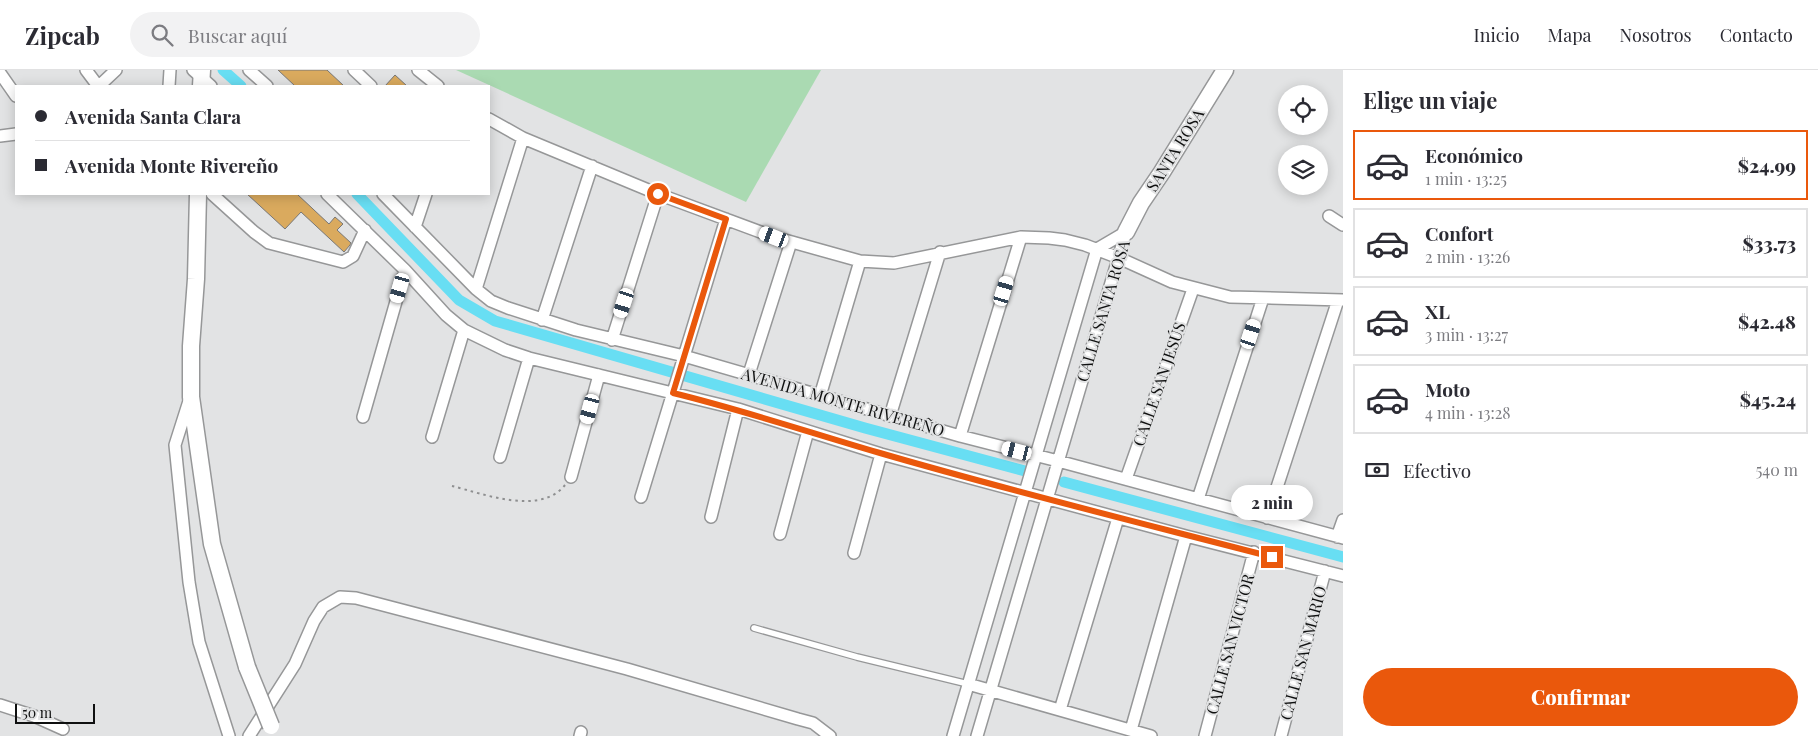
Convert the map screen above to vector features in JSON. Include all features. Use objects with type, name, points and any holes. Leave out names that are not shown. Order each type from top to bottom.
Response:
[{"type":"main road","name":"SANTA ROSA","points":[[1126,232],[1225,70]]},
{"type":"main road","points":[[198,195],[196,279],[190,346],[191,397],[212,544],[247,667],[273,731]]},
{"type":"street","points":[[86,70],[98,85]]},
{"type":"street","points":[[100,85],[116,70]]},
{"type":"street","points":[[169,85],[170,70]]},
{"type":"street","points":[[250,70],[266,85]]},
{"type":"street","points":[[354,70],[370,85]]},
{"type":"street","points":[[418,70],[437,85]]},
{"type":"street","points":[[0,73],[15,95]]},
{"type":"street","points":[[490,120],[523,138],[658,194],[791,242],[860,261],[894,263],[1020,237],[1065,240],[1119,258],[1172,282],[1193,289],[1230,297],[1341,300],[1267,518]]},
{"type":"street","points":[[0,136],[15,134]]},
{"type":"street","points":[[476,289],[523,138]]},
{"type":"street","points":[[542,320],[592,166]]},
{"type":"street","points":[[612,340],[658,194]]},
{"type":"street","points":[[213,195],[269,244],[343,262],[353,256],[365,230]]},
{"type":"street","points":[[328,195],[405,270],[446,315],[464,330],[497,347],[530,358],[599,376],[673,392],[738,409],[881,454],[1343,576]]},
{"type":"street","name":"AVENIDA MONTE RIVEREÑO","points":[[384,195],[476,289],[491,301],[515,311],[612,340],[749,374],[960,436],[1340,538]]},
{"type":"street","points":[[414,227],[426,195]]},
{"type":"street","points":[[1329,216],[1343,225]]},
{"type":"street","points":[[641,497],[726,219]]},
{"type":"street","name":"CALLE SANTA ROSA","points":[[953,736],[1097,250],[1126,232]]},
{"type":"street","name":"CALLE SANTA ROSA","points":[[977,736],[1126,232]]},
{"type":"street","points":[[960,436],[1020,237]]},
{"type":"street","points":[[749,374],[791,242]]},
{"type":"street","points":[[890,416],[940,252]]},
{"type":"street","points":[[820,396],[860,261]]},
{"type":"street","points":[[364,417],[405,270]]},
{"type":"street","name":"CALLE SAN JESÚS","points":[[1126,480],[1193,289]]},
{"type":"street","points":[[1198,499],[1263,298]]},
{"type":"street","points":[[432,436],[464,330]]},
{"type":"street","points":[[500,457],[530,358]]},
{"type":"street","points":[[572,477],[599,376]]},
{"type":"street","points":[[191,397],[175,445],[189,582],[199,642],[229,736]]},
{"type":"street","points":[[710,517],[738,409]]},
{"type":"street","points":[[780,534],[808,431]]},
{"type":"street","points":[[854,553],[881,454]]},
{"type":"street","points":[[1060,710],[1118,518]]},
{"type":"street","points":[[1340,538],[1343,520]]},
{"type":"street","points":[[1130,730],[1186,536]]},
{"type":"street","name":"CALLE SAN VICTOR","points":[[1205,736],[1254,552]]},
{"type":"street","name":"CALLE SAN MARIO","points":[[1281,736],[1324,571]]},
{"type":"street","points":[[249,736],[295,664],[314,621],[323,607],[340,597],[356,598],[636,672],[798,718],[813,723],[830,736]]},
{"type":"street","points":[[968,684],[1151,736]]},
{"type":"street","points":[[0,705],[34,716],[63,729]]},
{"type":"lane","points":[[754,628],[857,658],[968,684]]},
{"type":"path","points":[[452,486],[502,498],[530,501],[546,499],[555,495],[572,477]]},
{"type":"green space","points":[[456,70],[821,70],[746,202]]},
{"type":"building","points":[[278,70],[327,70],[343,85],[294,85]]},
{"type":"building","points":[[395,75],[406,85],[386,85]]},
{"type":"building","points":[[248,195],[298,195],[329,224],[335,217],[343,224],[337,230],[351,243],[344,252],[301,212],[285,229]]},
{"type":"waterway","points":[[223,70],[240,85]]},
{"type":"waterway","points":[[358,195],[459,300],[495,321],[865,428],[1025,471]]},
{"type":"waterway","points":[[1064,482],[1343,557]]},
{"type":"route","points":[[658,194],[726,219],[673,393],[738,409],[881,454],[1272,557]]}]
